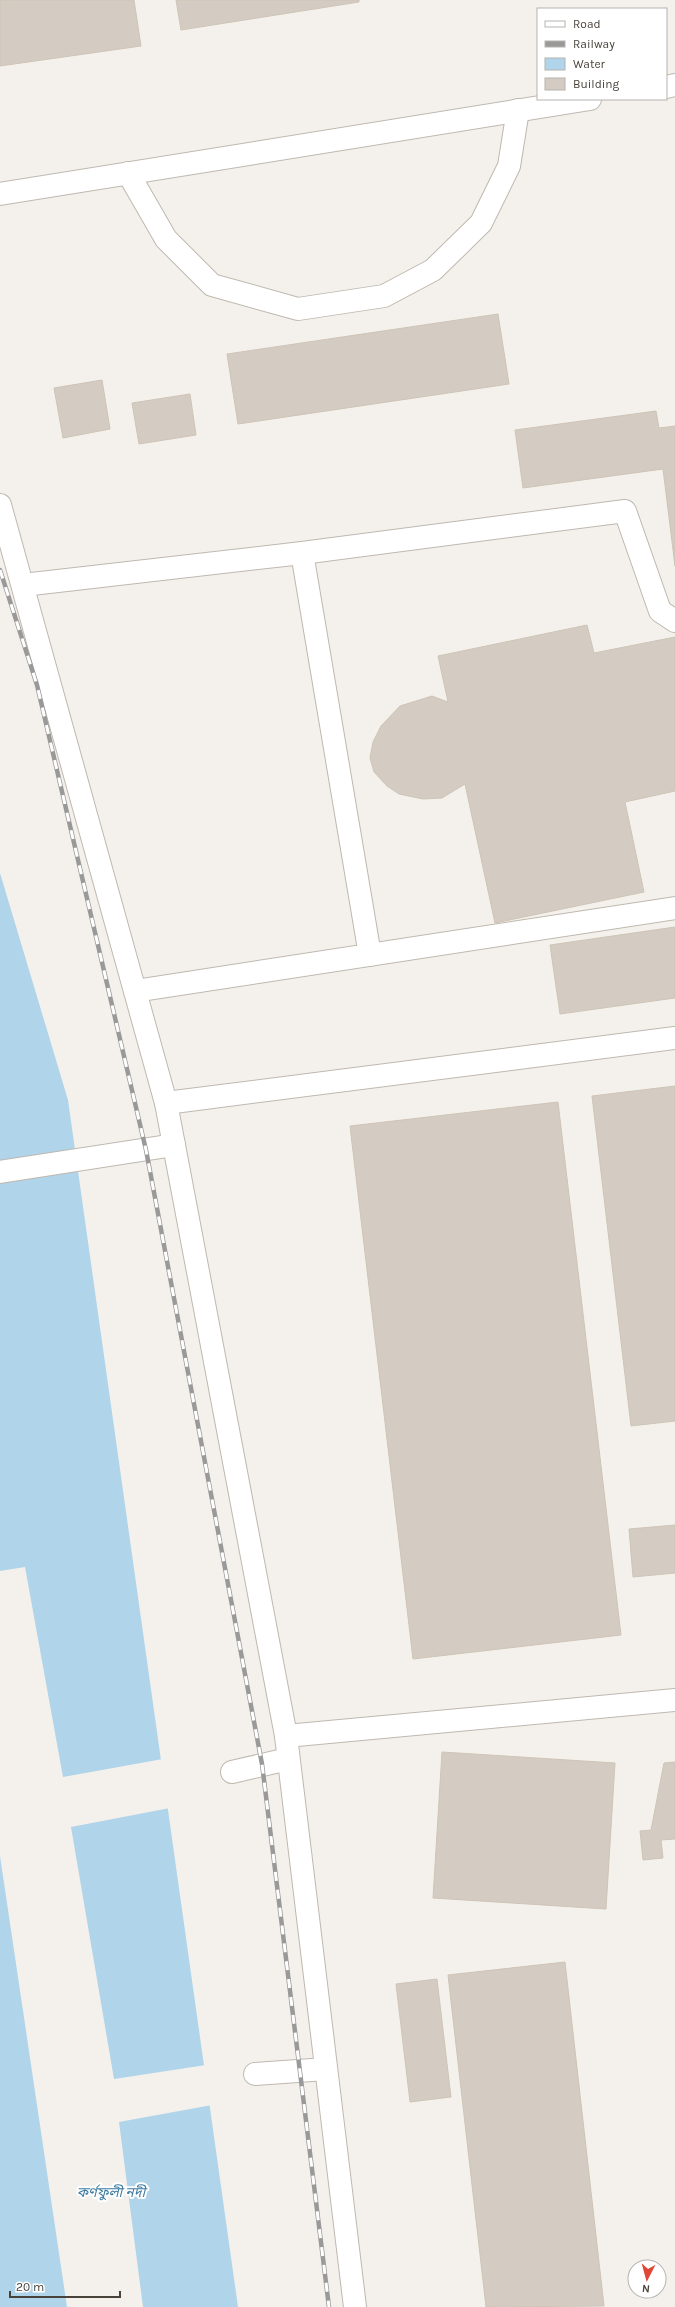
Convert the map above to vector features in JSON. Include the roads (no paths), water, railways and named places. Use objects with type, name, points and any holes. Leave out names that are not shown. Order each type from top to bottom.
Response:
[{"type":"lane","points":[[0,194],[583,100]]},
{"type":"lane","points":[[128,174],[166,239],[212,284],[298,309],[384,296],[433,270],[481,223],[509,166],[518,110]]},
{"type":"lane","points":[[0,506],[166,1103],[286,1736],[355,2307]]},
{"type":"lane","points":[[23,585],[302,553],[625,511],[660,611],[675,622]]},
{"type":"lane","points":[[302,553],[370,955]]},
{"type":"lane","points":[[136,991],[675,908]]},
{"type":"lane","points":[[166,1103],[675,1038]]},
{"type":"lane","points":[[0,1172],[174,1145]]},
{"type":"lane","points":[[286,1736],[675,1700]]},
{"type":"lane","points":[[232,1772],[288,1759]]},
{"type":"lane","points":[[255,2074],[326,2069]]},
{"type":"water","name":"কর্ণফুলী নদী","points":[[0,873],[68,1100],[238,2307],[0,2307]]},
{"type":"railway","points":[[0,570],[37,685],[146,1150],[262,1764],[329,2307]]}]
